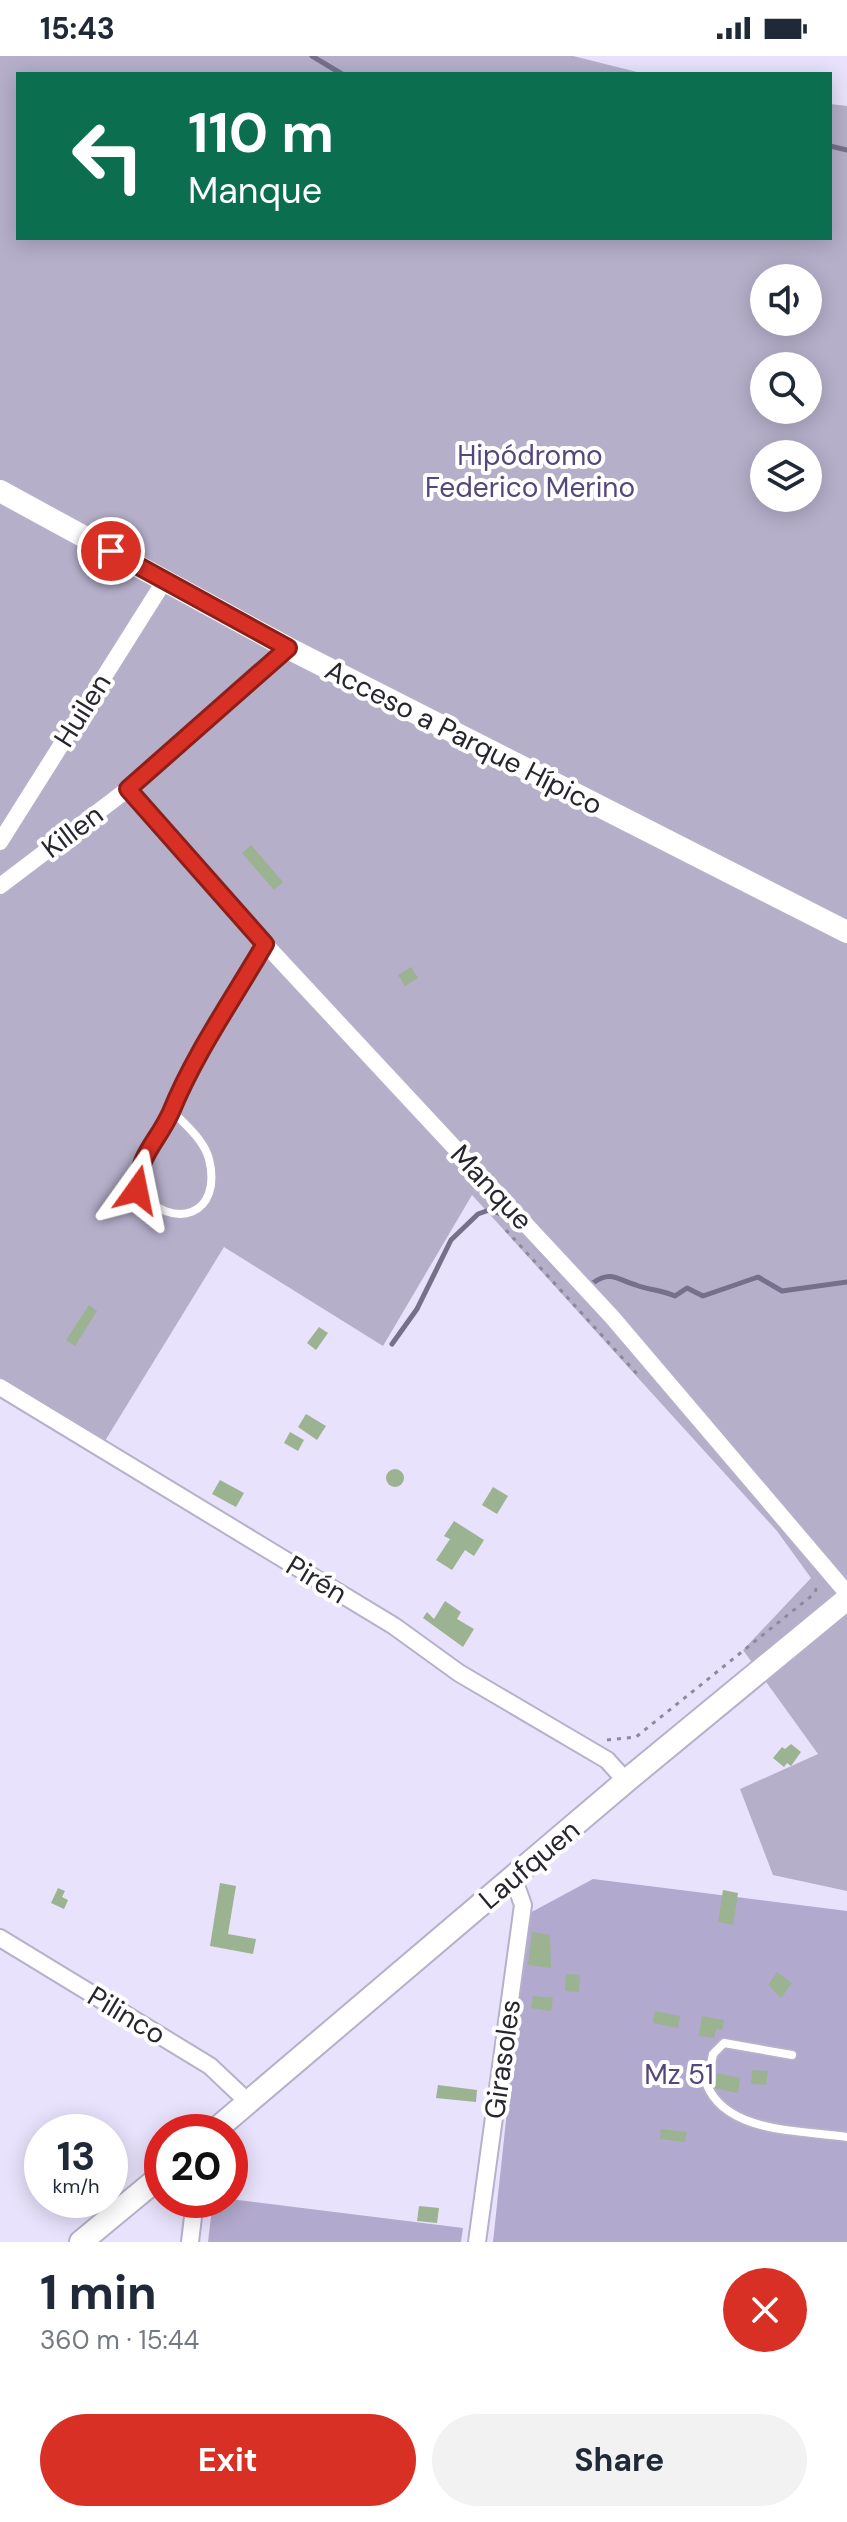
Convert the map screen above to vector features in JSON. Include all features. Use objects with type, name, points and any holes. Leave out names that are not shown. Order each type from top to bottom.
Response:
[{"type":"street","name":"Acceso a Parque Hípico","points":[[1,494],[288,648],[847,932]]},
{"type":"street","name":"Huilen","points":[[0,842],[165,580]]},
{"type":"street","name":"Killen","points":[[0,886],[128,789],[288,648]]},
{"type":"street","name":"Manque","points":[[128,789],[265,944],[612,1317],[847,1593]]},
{"type":"street","name":"Pirén","points":[[0,1387],[394,1626],[459,1673],[607,1760],[626,1781]]},
{"type":"street","name":"Laufquen","points":[[234,2114],[626,1781],[847,1599]]},
{"type":"street","name":"Girasoles","points":[[477,2242],[523,1905],[513,1877]]},
{"type":"street","name":"Pilinco","points":[[0,1938],[210,2066],[248,2102]]},
{"type":"street","points":[[81,2242],[144,2190]]},
{"type":"street","points":[[190,2242],[193,2218]]},
{"type":"lane","points":[[171,1110],[199,1139],[209,1158],[206,1194],[198,1210],[188,1216],[174,1216],[137,1190],[143,1156],[171,1110],[176,1093],[265,944]]},
{"type":"lane","points":[[792,2055],[724,2043],[713,2054],[707,2085],[727,2110],[747,2122],[847,2137]]},
{"type":"path","points":[[499,1222],[638,1375]]},
{"type":"path","points":[[602,1741],[636,1737],[815,1593],[820,1576]]},
{"type":"green space","name":"Hipódromo Federico Merino","points":[[0,56],[573,56],[637,72],[16,72],[16,240],[832,240],[832,104],[847,106],[847,1891],[773,1875],[740,1789],[818,1754],[743,1650],[811,1578],[777,1531],[472,1195],[383,1346],[224,1247],[100,1449],[0,1387]]},
{"type":"green space","name":"Mz 51","points":[[593,1879],[847,1911],[847,2242],[493,2242],[528,1914]]},
{"type":"green space","points":[[248,2201],[463,2228],[461,2242],[208,2242],[211,2218],[248,2218]]},
{"type":"building","points":[[251,845],[283,882],[274,890],[242,853]]},
{"type":"building","points":[[411,967],[418,978],[405,986],[398,975]]},
{"type":"building","points":[[89,1305],[97,1311],[75,1346],[66,1340]]},
{"type":"building","points":[[319,1327],[328,1333],[316,1350],[307,1343]]},
{"type":"building","points":[[306,1414],[326,1426],[317,1440],[298,1427]]},
{"type":"building","points":[[290,1432],[304,1440],[298,1451],[284,1443]]},
{"type":"building","points":[[395,1469],[404,1478],[395,1487],[386,1478]]},
{"type":"building","points":[[220,1480],[244,1493],[236,1507],[212,1494]]},
{"type":"building","points":[[493,1487],[508,1496],[497,1514],[482,1505]]},
{"type":"building","points":[[454,1521],[484,1540],[474,1556],[465,1550],[452,1570],[436,1560],[450,1539],[444,1536]]},
{"type":"building","points":[[445,1601],[461,1612],[457,1619],[474,1629],[463,1647],[423,1618],[427,1612],[434,1619]]},
{"type":"building","points":[[791,1744],[801,1752],[791,1766],[787,1763],[784,1767],[773,1758],[782,1747],[785,1749]]},
{"type":"building","points":[[220,1883],[236,1886],[228,1934],[256,1939],[253,1954],[210,1946]]},
{"type":"building","points":[[58,1888],[65,1891],[62,1897],[68,1900],[64,1909],[51,1903]]},
{"type":"building","points":[[723,1890],[738,1893],[733,1925],[718,1922]]},
{"type":"building","points":[[532,1932],[550,1935],[551,1968],[528,1965]]},
{"type":"building","points":[[777,1972],[792,1983],[781,1998],[768,1985]]},
{"type":"building","points":[[566,1974],[580,1975],[579,1992],[565,1991]]},
{"type":"building","points":[[533,1996],[553,1998],[551,2011],[531,2008]]},
{"type":"building","points":[[655,2011],[680,2016],[678,2028],[653,2023]]},
{"type":"building","points":[[702,2016],[724,2020],[722,2030],[716,2029],[714,2038],[699,2036]]},
{"type":"building","points":[[752,2070],[768,2071],[766,2085],[751,2084]]},
{"type":"building","points":[[717,2073],[740,2078],[738,2093],[714,2088]]},
{"type":"building","points":[[438,2085],[477,2090],[476,2102],[436,2098]]},
{"type":"building","points":[[661,2129],[687,2132],[685,2142],[660,2139]]},
{"type":"building","points":[[419,2206],[439,2208],[437,2223],[417,2221]]},
{"type":"waterway","points":[[312,56],[339,72]]},
{"type":"waterway","points":[[832,146],[847,150]]},
{"type":"waterway","points":[[392,1344],[417,1309],[451,1240],[478,1214],[489,1210],[510,1217]]},
{"type":"waterway","points":[[535,1245],[561,1273]]},
{"type":"waterway","points":[[585,1281],[593,1283],[605,1277],[614,1277],[675,1296],[687,1288],[703,1296],[758,1277],[782,1291],[847,1282]]},
{"type":"route","points":[[111,551],[288,648],[128,789],[265,944],[176,1093],[162,1128],[143,1156],[138,1169],[137,1190]]}]
